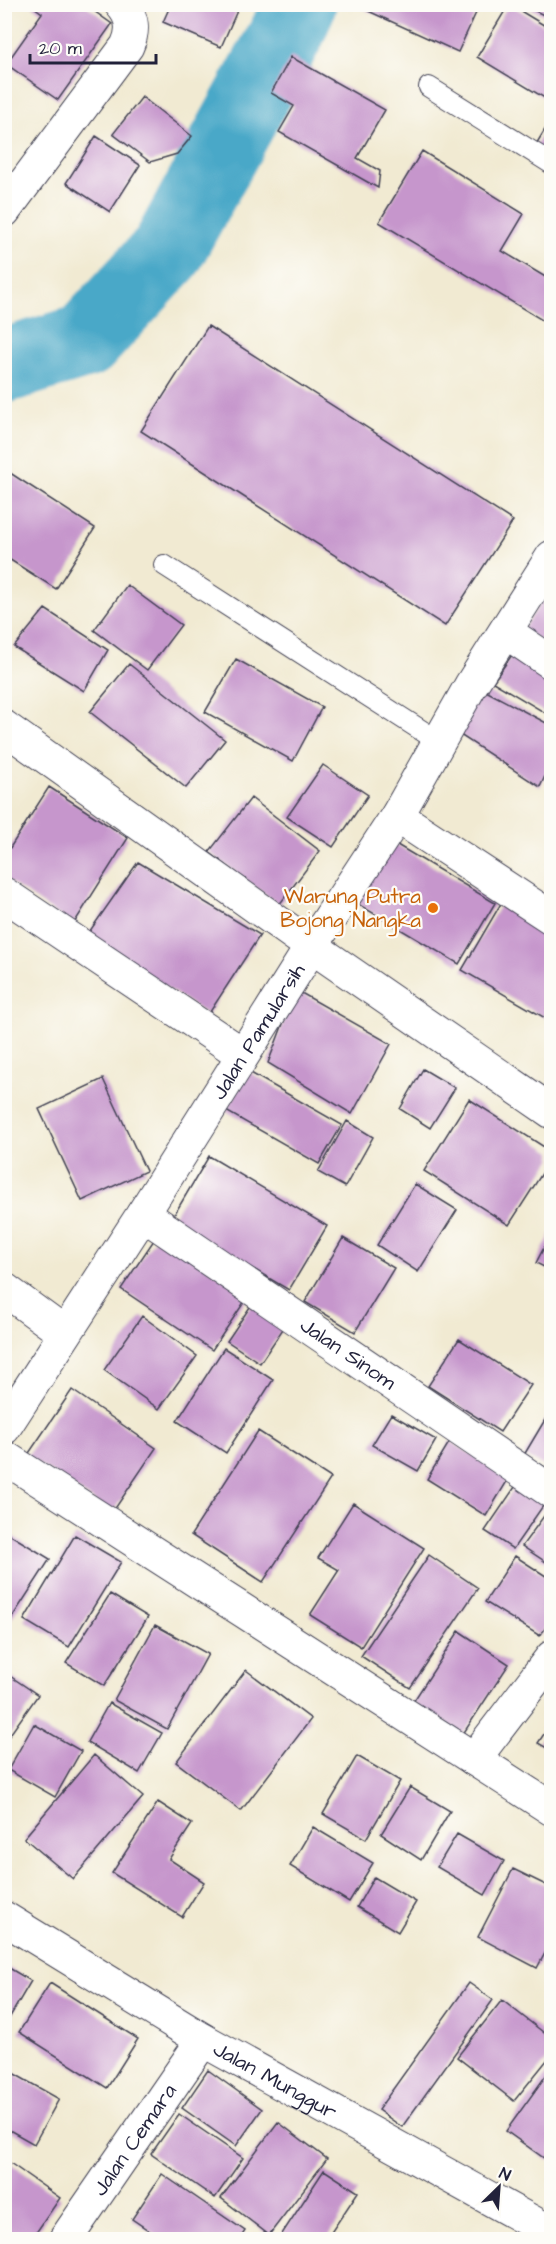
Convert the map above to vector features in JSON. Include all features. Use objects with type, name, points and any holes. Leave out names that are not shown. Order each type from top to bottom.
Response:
[{"type":"street","points":[[4,211],[127,46],[131,36],[131,19],[121,4]]},
{"type":"street","name":"Jalan Pamularsih","points":[[4,1428],[143,1214],[311,946],[397,816],[471,685],[552,557]]},
{"type":"street","points":[[506,632],[552,663]]},
{"type":"street","points":[[4,727],[311,946],[552,1112]]},
{"type":"street","points":[[397,816],[552,918]]},
{"type":"street","points":[[4,894],[242,1054]]},
{"type":"street","name":"Jalan Sinom","points":[[143,1214],[552,1492]]},
{"type":"street","points":[[4,1289],[64,1333]]},
{"type":"street","points":[[4,1457],[552,1809]]},
{"type":"street","points":[[474,1759],[552,1657]]},
{"type":"street","name":"Jalan Munggur","points":[[4,1918],[202,2040],[552,2233]]},
{"type":"street","name":"Jalan Cemara","points":[[65,2240],[202,2040]]},
{"type":"lane","points":[[429,87],[552,164]]},
{"type":"lane","points":[[164,565],[438,741]]},
{"type":"building","points":[[30,4],[84,4],[112,24],[58,100],[6,64],[42,13]]},
{"type":"building","points":[[171,4],[240,4],[221,47],[163,22]]},
{"type":"building","points":[[353,4],[480,4],[458,52]]},
{"type":"building","points":[[509,4],[552,30],[552,94],[548,100],[477,57]]},
{"type":"building","points":[[529,4],[552,4],[552,19],[527,7]]},
{"type":"building","points":[[291,57],[385,110],[357,158],[380,171],[378,188],[279,132],[294,106],[271,93]]},
{"type":"building","points":[[142,97],[192,136],[177,154],[150,162],[113,134]]},
{"type":"building","points":[[552,118],[552,156],[535,146]]},
{"type":"building","points":[[96,136],[140,165],[110,212],[66,183]]},
{"type":"building","points":[[422,151],[524,214],[502,251],[552,281],[552,326],[379,222]]},
{"type":"building","points":[[208,326],[513,521],[445,626],[141,431]]},
{"type":"building","points":[[4,469],[95,528],[56,589],[4,556]]},
{"type":"building","points":[[127,585],[181,625],[147,670],[94,630]]},
{"type":"building","points":[[547,593],[552,596],[552,648],[523,630]]},
{"type":"building","points":[[45,609],[108,650],[84,691],[14,647]]},
{"type":"building","points":[[514,652],[552,674],[552,717],[493,682]]},
{"type":"building","points":[[236,659],[322,707],[293,761],[205,712]]},
{"type":"building","points":[[129,664],[225,740],[186,788],[90,712]]},
{"type":"building","points":[[482,689],[552,726],[552,761],[540,787],[454,731]]},
{"type":"building","points":[[323,765],[368,795],[333,847],[287,817]]},
{"type":"building","points":[[49,787],[128,838],[73,925],[4,878],[4,857]]},
{"type":"building","points":[[251,798],[320,851],[279,905],[209,852]]},
{"type":"building","points":[[387,839],[495,903],[459,964],[351,900]]},
{"type":"building","points":[[138,862],[260,935],[208,1015],[87,935]]},
{"type":"building","points":[[503,900],[552,928],[552,1022],[462,970]]},
{"type":"building","points":[[296,990],[391,1044],[352,1114],[268,1063]]},
{"type":"building","points":[[423,1069],[455,1088],[430,1128],[400,1109]]},
{"type":"building","points":[[249,1072],[342,1125],[319,1164],[226,1111]]},
{"type":"building","points":[[103,1079],[146,1171],[82,1201],[39,1109]]},
{"type":"building","points":[[469,1099],[552,1152],[552,1158],[509,1225],[424,1171]]},
{"type":"building","points":[[347,1121],[373,1137],[345,1187],[318,1172]]},
{"type":"building","points":[[209,1156],[327,1226],[289,1290],[171,1220]]},
{"type":"building","points":[[415,1184],[457,1210],[418,1272],[377,1245]]},
{"type":"building","points":[[552,1232],[552,1271],[536,1263]]},
{"type":"building","points":[[158,1234],[249,1295],[212,1350],[121,1289]]},
{"type":"building","points":[[343,1238],[394,1268],[355,1332],[305,1302]]},
{"type":"building","points":[[256,1298],[289,1320],[260,1363],[227,1341]]},
{"type":"building","points":[[142,1316],[197,1356],[159,1409],[104,1370]]},
{"type":"building","points":[[459,1339],[531,1385],[500,1432],[428,1386]]},
{"type":"building","points":[[224,1348],[273,1380],[226,1453],[177,1421]]},
{"type":"building","points":[[72,1390],[156,1448],[112,1513],[27,1456]]},
{"type":"building","points":[[549,1413],[552,1414],[552,1471],[524,1455]]},
{"type":"building","points":[[391,1414],[436,1440],[418,1471],[372,1445]]},
{"type":"building","points":[[258,1431],[331,1478],[263,1582],[191,1535]]},
{"type":"building","points":[[450,1441],[509,1478],[486,1516],[427,1479]]},
{"type":"building","points":[[517,1484],[545,1503],[513,1549],[485,1531]]},
{"type":"building","points":[[353,1503],[424,1548],[361,1647],[310,1615],[339,1570],[318,1558]]},
{"type":"building","points":[[552,1505],[552,1566],[522,1546]]},
{"type":"building","points":[[4,1531],[50,1559],[4,1630]]},
{"type":"building","points":[[75,1535],[121,1562],[69,1647],[24,1620]]},
{"type":"building","points":[[429,1555],[478,1588],[410,1688],[361,1656]]},
{"type":"building","points":[[515,1556],[552,1580],[552,1618],[540,1636],[485,1602]]},
{"type":"building","points":[[110,1594],[148,1617],[104,1686],[66,1663]]},
{"type":"building","points":[[155,1625],[208,1654],[167,1729],[114,1700]]},
{"type":"building","points":[[459,1631],[509,1664],[463,1734],[413,1702]]},
{"type":"building","points":[[246,1670],[311,1719],[241,1811],[176,1762]]},
{"type":"building","points":[[4,1672],[38,1695],[4,1743]]},
{"type":"building","points":[[109,1703],[162,1733],[139,1773],[87,1742]]},
{"type":"building","points":[[552,1722],[552,1751],[538,1743]]},
{"type":"building","points":[[34,1724],[81,1751],[55,1797],[8,1770]]},
{"type":"building","points":[[94,1755],[143,1797],[73,1879],[24,1838]]},
{"type":"building","points":[[357,1756],[400,1781],[366,1839],[323,1814]]},
{"type":"building","points":[[410,1787],[450,1811],[421,1860],[381,1834]]},
{"type":"building","points":[[158,1802],[192,1824],[169,1859],[204,1882],[182,1917],[112,1873]]},
{"type":"building","points":[[313,1827],[373,1863],[349,1902],[290,1866]]},
{"type":"building","points":[[457,1834],[504,1861],[485,1895],[437,1867]]},
{"type":"building","points":[[513,1869],[552,1888],[552,1940],[537,1968],[478,1937]]},
{"type":"building","points":[[374,1877],[416,1902],[398,1932],[357,1907]]},
{"type":"building","points":[[4,1965],[31,1981],[4,2027]]},
{"type":"building","points":[[50,1983],[138,2039],[107,2088],[19,2032]]},
{"type":"building","points":[[469,1983],[493,2000],[402,2127],[378,2110]]},
{"type":"building","points":[[502,2000],[552,2039],[552,2054],[514,2101],[457,2057]]},
{"type":"building","points":[[552,2067],[552,2157],[548,2161],[506,2131]]},
{"type":"building","points":[[4,2068],[59,2099],[34,2144],[4,2127]]},
{"type":"building","points":[[208,2070],[262,2109],[236,2146],[182,2108]]},
{"type":"building","points":[[179,2114],[243,2158],[215,2198],[151,2154]]},
{"type":"building","points":[[278,2122],[327,2159],[269,2235],[221,2198]]},
{"type":"building","points":[[10,2163],[60,2198],[31,2240],[4,2240],[4,2171]]},
{"type":"building","points":[[324,2170],[358,2192],[326,2240],[278,2240]]},
{"type":"building","points":[[162,2174],[245,2231],[239,2240],[163,2240],[132,2219]]},
{"type":"waterway","points":[[4,366],[85,341],[167,252],[288,31],[299,4]]},
{"type":"place","name":"Warung Putra Bojong Nangka","points":[[433,908]]}]
